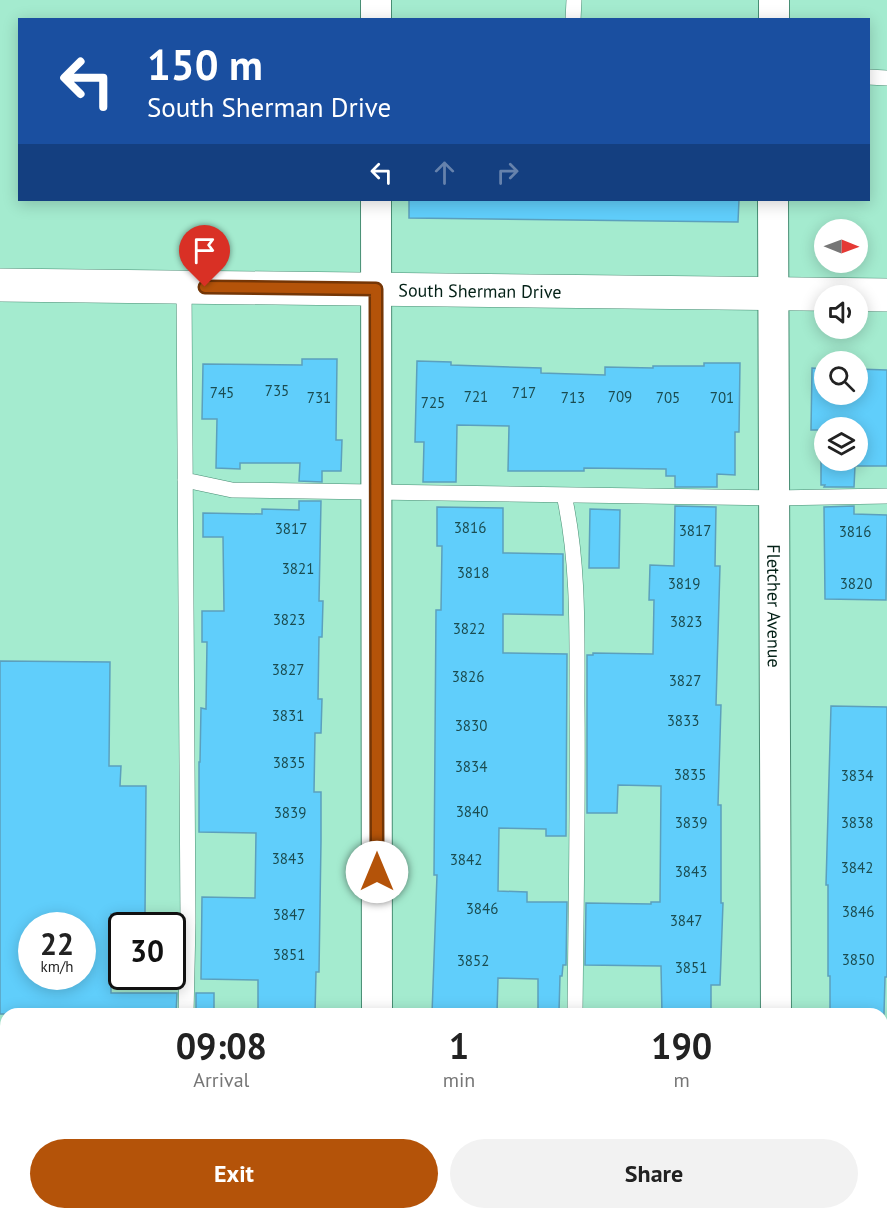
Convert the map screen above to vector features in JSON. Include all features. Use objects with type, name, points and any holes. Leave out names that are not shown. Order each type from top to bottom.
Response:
[{"type":"main road","name":"South Sherman Drive","points":[[0,285],[887,295]]},
{"type":"street","points":[[376,0],[376,18]]},
{"type":"street","points":[[774,0],[774,18]]},
{"type":"street","points":[[376,201],[377,1008]]},
{"type":"street","name":"Fletcher Avenue","points":[[773,201],[776,1008]]},
{"type":"lane","points":[[573,18],[574,0]]},
{"type":"lane","points":[[870,77],[887,78]]},
{"type":"lane","points":[[184,287],[188,922],[186,1008]]},
{"type":"lane","points":[[185,480],[232,490],[774,498],[887,496]]},
{"type":"lane","points":[[564,495],[571,527],[577,599],[578,830],[575,1008]]},
{"type":"building","points":[[409,201],[739,201],[738,222],[409,218]]},
{"type":"building","points":[[302,359],[337,359],[336,440],[342,440],[341,471],[322,471],[322,482],[299,481],[300,463],[240,463],[240,469],[216,468],[217,419],[202,419],[203,364],[302,365]]},
{"type":"building","points":[[417,361],[451,362],[451,365],[541,368],[541,373],[605,375],[605,367],[653,368],[653,366],[704,366],[704,363],[740,363],[739,432],[735,432],[735,475],[717,474],[717,487],[675,487],[675,476],[666,476],[666,469],[584,468],[584,471],[508,471],[509,426],[457,425],[456,482],[423,482],[424,442],[415,442]]},
{"type":"building","points":[[812,368],[814,368],[814,405],[868,405],[868,369],[887,370],[887,466],[868,466],[868,417],[814,417],[814,430],[811,430]]},
{"type":"building","points":[[821,471],[855,471],[854,487],[824,487],[825,485],[821,485]]},
{"type":"building","points":[[299,501],[321,501],[319,601],[323,601],[322,637],[319,637],[318,699],[322,699],[321,733],[315,733],[314,792],[321,792],[319,972],[316,972],[315,1008],[258,1008],[258,980],[201,979],[202,897],[255,898],[256,833],[199,832],[201,708],[206,709],[207,642],[202,642],[202,611],[224,611],[223,537],[203,537],[203,513],[262,514],[262,509],[299,510]]},
{"type":"building","points":[[675,506],[716,507],[715,566],[720,566],[716,705],[721,705],[718,805],[721,805],[721,903],[723,903],[720,985],[711,985],[711,1008],[662,1008],[661,966],[585,965],[586,903],[651,904],[651,902],[660,902],[661,786],[618,785],[617,813],[587,813],[587,655],[593,655],[593,653],[653,654],[654,600],[649,600],[650,565],[674,566]]},
{"type":"building","points":[[854,506],[854,514],[887,515],[886,600],[825,599],[824,507]]},
{"type":"building","points":[[437,507],[503,508],[503,553],[563,554],[563,615],[503,614],[503,653],[567,654],[566,836],[546,836],[546,829],[499,828],[498,891],[527,892],[527,902],[567,902],[566,965],[563,965],[562,976],[560,976],[559,1008],[538,1008],[538,979],[498,978],[497,1008],[432,1008],[437,875],[434,875],[436,610],[441,610],[442,546],[437,546]]},
{"type":"building","points":[[590,509],[620,510],[619,568],[589,568]]},
{"type":"building","points":[[0,661],[110,662],[109,766],[121,766],[120,786],[146,786],[145,912],[108,912],[108,990],[111,990],[111,993],[177,993],[176,1008],[0,1008]]},
{"type":"building","points":[[831,706],[887,707],[887,977],[885,977],[884,1008],[830,1008],[828,885],[826,885]]},
{"type":"building","points":[[196,993],[214,993],[214,1008],[196,1008]]},
{"type":"route","points":[[205,287],[376,289],[377,872]]}]
